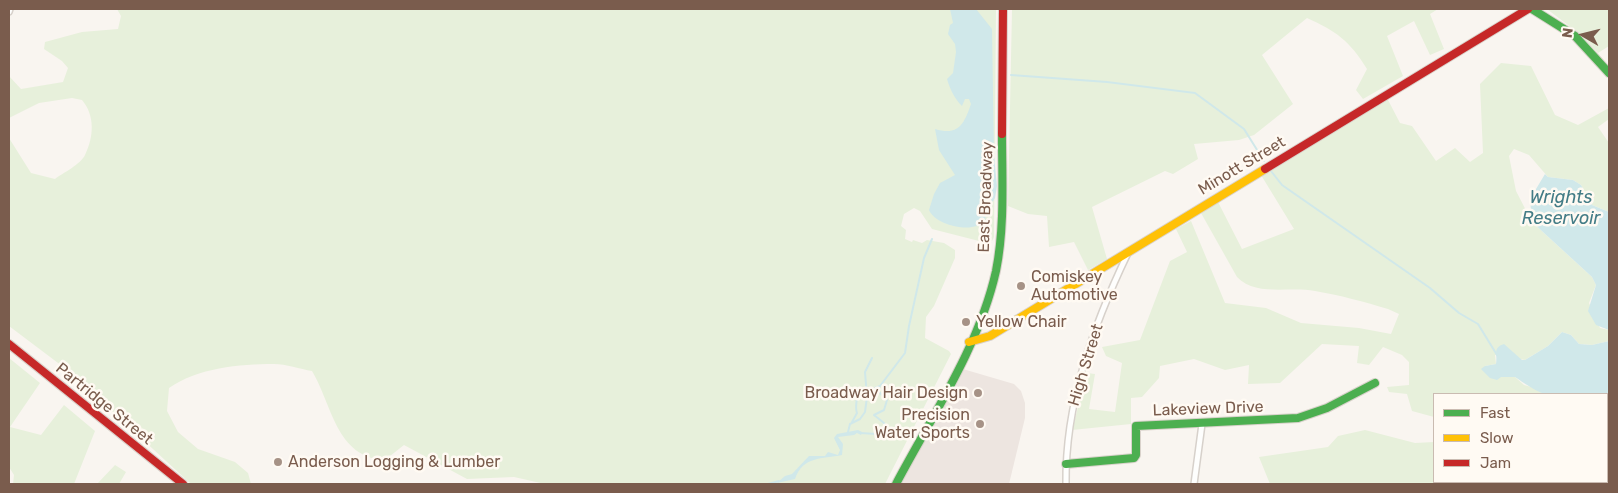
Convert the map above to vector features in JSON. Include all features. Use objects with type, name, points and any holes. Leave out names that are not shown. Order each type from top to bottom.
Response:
[{"type":"street","name":"East Broadway","points":[[896,484],[969,342],[985,306],[994,278],[1001,234],[1003,9]]},
{"type":"street","name":"Minott Street","points":[[969,342],[990,336],[1528,9]]},
{"type":"street","points":[[1532,9],[1556,21],[1584,44],[1609,73]]},
{"type":"street","name":"High Street","points":[[1066,484],[1070,420],[1079,380],[1104,307],[1128,251]]},
{"type":"street","name":"Partridge Street","points":[[9,344],[183,484]]},
{"type":"street","name":"Lakeview Drive","points":[[1066,464],[1134,458],[1136,455],[1136,426],[1298,418],[1327,408],[1375,383]]},
{"type":"street","points":[[1194,484],[1202,424]]},
{"type":"shaded area","points":[[956,367],[1014,384],[1021,391],[1025,403],[1025,418],[1009,484],[896,484]]},
{"type":"green space","points":[[117,9],[996,9],[994,237],[992,241],[983,242],[932,229],[920,211],[914,208],[904,214],[901,226],[906,230],[905,239],[912,242],[913,240],[922,243],[927,240],[944,243],[955,250],[955,258],[934,306],[926,317],[925,338],[949,351],[951,354],[885,484],[545,484],[514,477],[467,479],[404,445],[385,460],[369,457],[356,450],[346,440],[338,427],[312,371],[274,364],[219,368],[180,381],[169,388],[167,411],[178,432],[198,449],[235,462],[248,473],[251,484],[191,484],[66,369],[9,326],[9,138],[31,173],[55,179],[83,158],[90,141],[92,126],[89,112],[82,100],[72,98],[39,103],[9,118],[9,76],[21,89],[63,82],[68,68],[62,61],[44,49],[45,42],[82,32],[118,29],[121,16]]},
{"type":"green space","points":[[1012,9],[1438,9],[1430,14],[1444,49],[1430,55],[1414,21],[1387,36],[1403,76],[1363,99],[1356,90],[1367,69],[1361,59],[1342,38],[1307,18],[1262,55],[1293,104],[1254,135],[1239,140],[1194,144],[1198,159],[1173,174],[1165,171],[1092,207],[1107,259],[1088,270],[1074,242],[1049,247],[1047,216],[1028,214],[1008,206]]},
{"type":"green space","points":[[1547,9],[1609,9],[1609,46],[1598,53],[1581,35]]},
{"type":"green space","points":[[1501,63],[1531,66],[1555,115],[1578,125],[1609,108],[1609,119],[1598,127],[1609,143],[1609,212],[1592,205],[1581,185],[1573,180],[1548,177],[1529,155],[1514,149],[1509,156],[1516,191],[1532,222],[1592,277],[1596,285],[1589,303],[1600,328],[1609,330],[1609,341],[1592,345],[1579,344],[1571,335],[1562,332],[1548,346],[1525,360],[1495,355],[1496,364],[1485,366],[1501,377],[1515,377],[1524,385],[1535,388],[1542,393],[1433,393],[1433,417],[1412,411],[1407,394],[1389,392],[1387,387],[1409,385],[1409,362],[1402,355],[1383,347],[1369,365],[1357,363],[1359,346],[1322,344],[1280,383],[1248,384],[1249,365],[1225,370],[1194,359],[1160,366],[1159,378],[1142,397],[1131,398],[1131,424],[1072,430],[1087,373],[1095,374],[1089,409],[1115,412],[1122,363],[1106,356],[1102,347],[1140,340],[1170,261],[1187,252],[1176,229],[1191,221],[1225,303],[1266,308],[1301,323],[1359,328],[1391,334],[1399,314],[1388,309],[1324,293],[1305,290],[1263,289],[1245,283],[1237,277],[1201,213],[1218,202],[1242,249],[1294,229],[1261,175],[1387,98],[1400,123],[1412,126],[1436,161],[1455,148],[1470,162],[1483,153],[1480,84]]},
{"type":"green space","points":[[9,358],[40,383],[10,427],[41,435],[64,405],[95,431],[74,484],[13,484],[14,475],[9,467]]},
{"type":"green space","points":[[1365,430],[1415,443],[1433,442],[1433,483],[1444,483],[1270,484],[1259,457],[1328,447],[1338,436]]},
{"type":"green space","points":[[115,465],[126,472],[119,484],[97,484]]},
{"type":"water","points":[[950,9],[976,9],[992,29],[994,156],[997,186],[995,198],[986,212],[985,221],[973,227],[947,224],[933,216],[929,210],[940,183],[955,175],[939,150],[935,129],[950,131],[959,127],[963,123],[971,104],[969,99],[965,99],[962,106],[953,93],[947,79],[953,73],[956,52],[955,44],[948,34],[950,25],[953,23]]},
{"type":"water","name":"Wrights Reservoir","points":[[1545,174],[1548,177],[1573,180],[1581,185],[1592,205],[1609,212],[1609,330],[1596,325],[1588,311],[1596,285],[1592,277],[1532,222],[1530,199]]},
{"type":"water","points":[[1562,332],[1571,335],[1579,344],[1592,345],[1609,341],[1609,484],[1443,484],[1608,483],[1608,393],[1542,393],[1515,377],[1501,377],[1497,380],[1490,378],[1481,369],[1485,366],[1496,364],[1497,349],[1504,344],[1522,360],[1548,346]]},
{"type":"water","points":[[858,430],[862,432],[861,435],[857,433],[838,437],[843,444],[842,455],[808,462],[798,472],[795,479],[777,483],[785,476],[792,474],[809,456],[825,456],[828,452],[838,455],[840,450],[834,438],[837,434]]},
{"type":"waterway","points":[[1011,75],[1107,82],[1195,93],[1244,129],[1264,161]]},
{"type":"waterway","points":[[1271,171],[1282,185],[1430,288],[1459,313],[1478,324],[1497,355]]},
{"type":"waterway","points":[[860,433],[877,434],[886,430],[884,423],[874,415],[884,410],[887,400],[875,388],[880,386],[905,353],[924,258],[932,239]]},
{"type":"waterway","points":[[848,432],[850,424],[860,419],[865,412],[867,397],[865,372],[872,358]]},
{"type":"waterway","points":[[852,422],[857,413],[856,390]]},
{"type":"waterway","points":[[768,484],[779,481]]},
{"type":"traffic: fast","points":[[1532,9],[1575,36],[1609,73]]},
{"type":"traffic: fast","points":[[896,484],[953,381],[978,327],[988,299],[996,271],[1001,237],[1002,134]]},
{"type":"traffic: fast","points":[[1066,464],[1134,458],[1136,455],[1136,426],[1298,418],[1327,408],[1375,383]]},
{"type":"traffic: slow","points":[[969,342],[990,336],[1265,169]]},
{"type":"traffic: jam","points":[[1002,134],[1003,9]]},
{"type":"traffic: jam","points":[[1265,169],[1528,9]]},
{"type":"traffic: jam","points":[[9,344],[183,484]]},
{"type":"place","name":"Comiskey Automotive","points":[[1021,286]]},
{"type":"place","name":"Yellow Chair","points":[[966,322]]},
{"type":"place","name":"Broadway Hair Design","points":[[978,393]]},
{"type":"place","name":"Precision Water Sports","points":[[980,424]]},
{"type":"place","name":"Anderson Logging & Lumber","points":[[278,462]]}]
